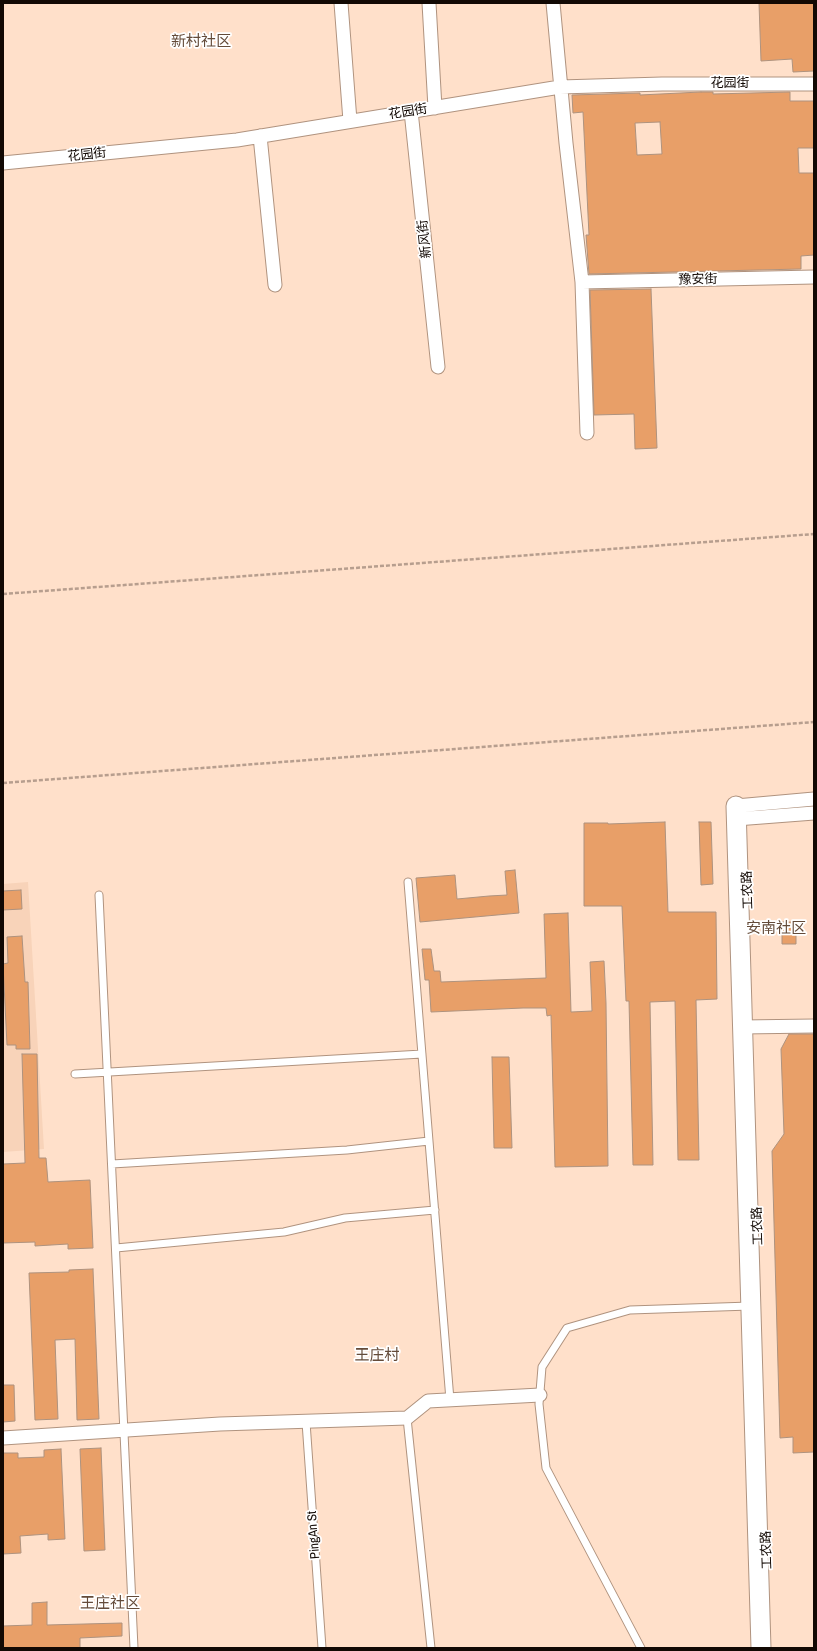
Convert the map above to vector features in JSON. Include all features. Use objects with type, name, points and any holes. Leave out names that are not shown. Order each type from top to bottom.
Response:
[{"type":"street","points":[[342,3],[350,121]]},
{"type":"street","points":[[429,3],[435,108]]},
{"type":"street","points":[[553,3],[560,87],[582,282],[587,433]]},
{"type":"street","name":"花园街","points":[[3,163],[237,140],[560,87],[662,84],[814,84]]},
{"type":"street","name":"新风街","points":[[411,111],[438,367]]},
{"type":"street","points":[[260,136],[275,285]]},
{"type":"street","name":"豫安街","points":[[582,282],[814,277]]},
{"type":"street","points":[[741,812],[814,799]]},
{"type":"street","points":[[741,812],[814,813]]},
{"type":"street","name":"工农路","points":[[741,812],[754,1305],[761,1648]]},
{"type":"street","points":[[747,1027],[814,1026]]},
{"type":"street","name":"工农路","points":[[747,1027],[770,1648]]},
{"type":"street","points":[[3,1438],[220,1424],[407,1418],[428,1401],[540,1396]]},
{"type":"lane","points":[[408,882],[450,1400]]},
{"type":"lane","points":[[99,895],[134,1648]]},
{"type":"lane","points":[[75,1074],[422,1054]]},
{"type":"lane","points":[[112,1164],[347,1150],[429,1141]]},
{"type":"lane","points":[[116,1248],[284,1232],[345,1218],[435,1210]]},
{"type":"lane","points":[[641,1648],[546,1468],[540,1404],[542,1367],[567,1328],[630,1310],[754,1305]]},
{"type":"lane","points":[[407,1418],[431,1648]]},
{"type":"lane","name":"PingAn St","points":[[306,1422],[322,1648]]},
{"type":"path","points":[[3,594],[814,534]]},
{"type":"path","points":[[3,783],[814,722]]},
{"type":"shaded area","points":[[28,882],[44,1149],[3,1152],[3,884]]},
{"type":"building","points":[[759,3],[814,3],[814,71],[793,72],[792,59],[761,61]]},
{"type":"building","points":[[701,92],[713,92],[713,94],[790,92],[790,101],[814,101],[814,148],[798,148],[799,173],[814,173],[814,255],[801,256],[801,269],[589,274],[586,235],[589,235],[583,112],[573,113],[572,95],[640,93],[640,95]],"holes":[[[660,122],[662,154],[637,155],[635,123]]]},
{"type":"building","points":[[651,289],[657,448],[635,449],[634,414],[594,415],[590,290]]},
{"type":"building","points":[[665,822],[668,912],[716,912],[717,999],[696,1000],[699,1160],[678,1160],[675,1001],[650,1002],[653,1165],[633,1165],[629,1001],[626,1001],[622,906],[584,906],[584,823],[608,824]]},
{"type":"building","points":[[699,822],[711,822],[713,884],[701,885]]},
{"type":"building","points":[[515,870],[519,913],[420,922],[416,878],[455,875],[457,899],[507,895],[505,871]]},
{"type":"building","points":[[21,890],[22,909],[3,910],[3,891]]},
{"type":"building","points":[[568,913],[571,1012],[592,1011],[590,962],[604,961],[608,1166],[555,1167],[551,1015],[547,1016],[546,1008],[431,1012],[429,980],[425,980],[422,949],[431,949],[434,971],[440,971],[441,982],[546,978],[544,914]]},
{"type":"building","points":[[782,922],[796,922],[796,944],[782,944]]},
{"type":"building","points":[[22,936],[25,982],[28,982],[30,1049],[16,1049],[16,1045],[7,1045],[3,964],[8,963],[7,937]]},
{"type":"building","points":[[789,1034],[814,1034],[814,1452],[793,1453],[793,1437],[780,1438],[772,1151],[784,1134],[781,1049]]},
{"type":"building","points":[[22,1054],[37,1054],[39,1158],[46,1158],[48,1182],[90,1180],[93,1248],[68,1249],[68,1244],[35,1246],[35,1242],[3,1243],[3,1164],[25,1163]]},
{"type":"building","points":[[492,1057],[509,1057],[512,1148],[494,1148]]},
{"type":"building","points":[[93,1269],[99,1419],[77,1420],[75,1339],[55,1340],[58,1419],[35,1420],[29,1273],[69,1272],[69,1270]]},
{"type":"building","points":[[3,1385],[14,1385],[15,1421],[3,1422]]},
{"type":"building","points":[[101,1448],[105,1550],[84,1551],[80,1449]]},
{"type":"building","points":[[61,1449],[65,1539],[48,1540],[48,1534],[20,1536],[21,1553],[3,1554],[3,1453],[18,1453],[18,1458],[44,1457],[44,1450]]},
{"type":"building","points":[[47,1602],[47,1625],[122,1623],[122,1636],[80,1638],[80,1648],[3,1648],[3,1626],[32,1625],[32,1603]]},
{"type":"district","name":"新村社区","points":[[201,42]]},
{"type":"district","name":"安南社区","points":[[776,929]]},
{"type":"district","name":"王庄村","points":[[377,1356]]},
{"type":"district","name":"王庄社区","points":[[110,1604]]}]
